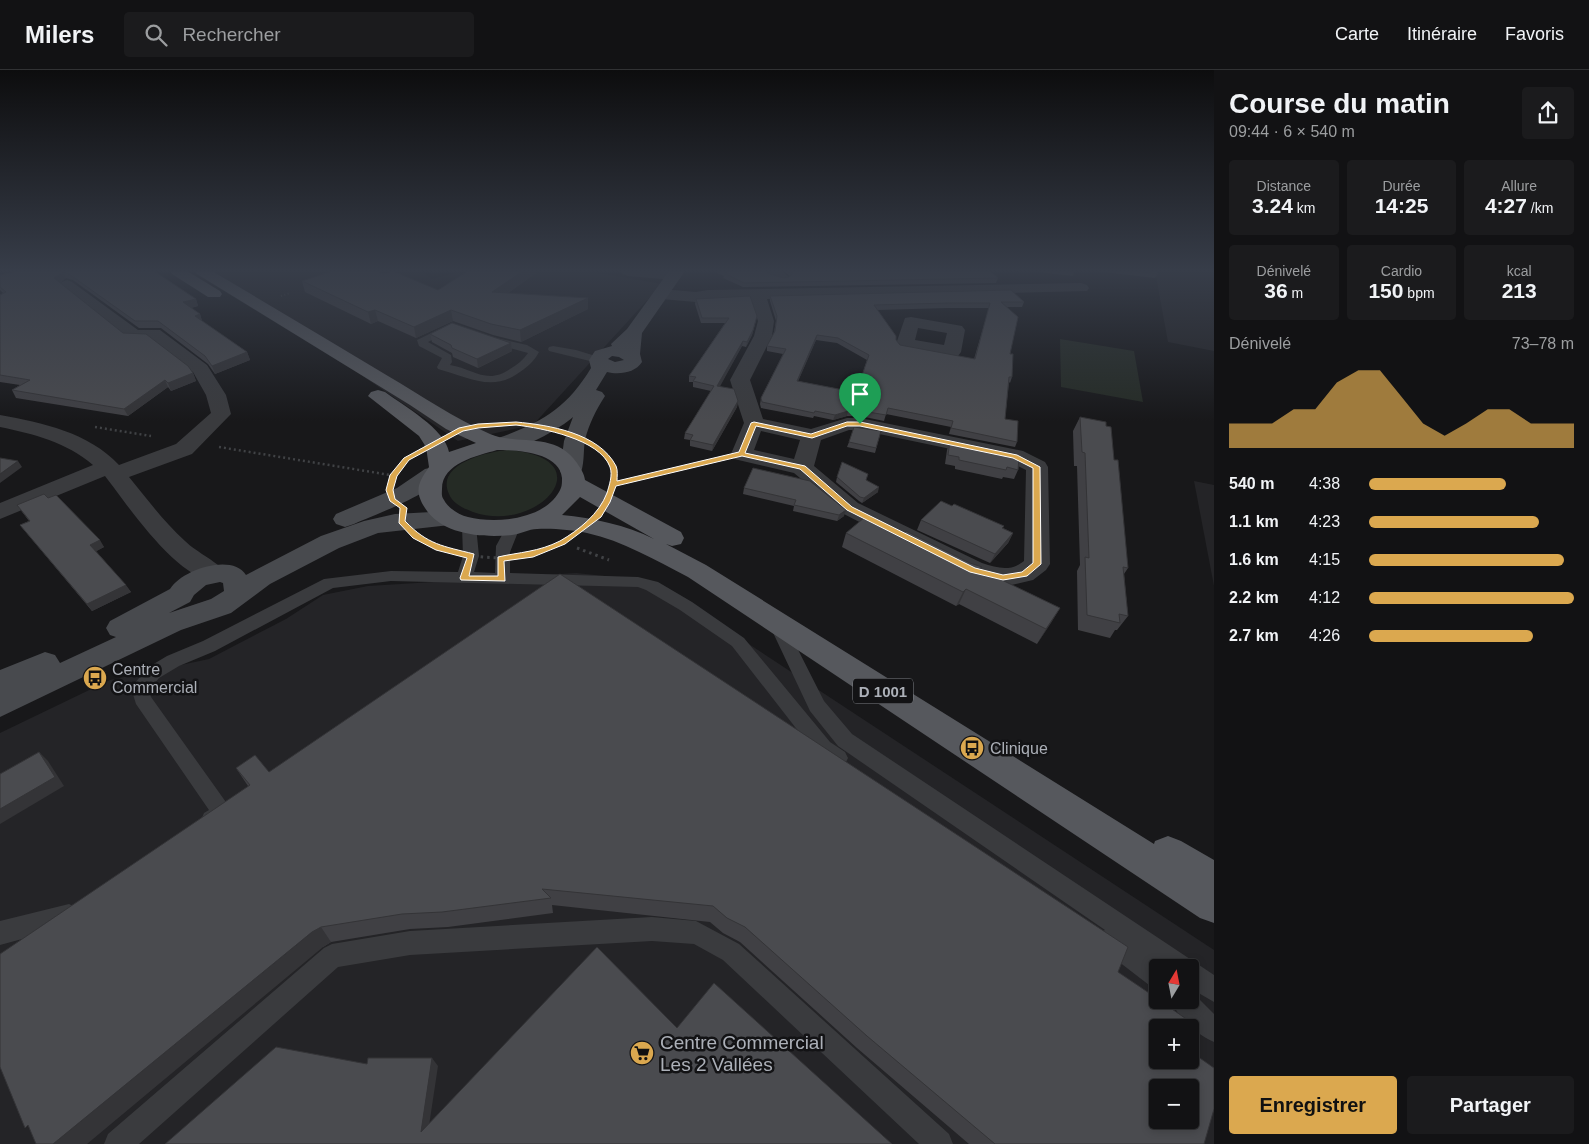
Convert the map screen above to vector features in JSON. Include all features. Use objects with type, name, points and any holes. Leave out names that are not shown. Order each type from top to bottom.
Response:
[{"type":"main road","points":[[259,321],[398,410],[426,432],[437,447],[436,471],[428,486],[430,498],[437,510],[459,522],[491,528],[524,524],[551,514],[571,494],[572,477],[564,462],[547,451],[524,444],[501,444],[464,452],[436,471]]},
{"type":"main road","points":[[286,321],[461,430],[501,444]]},
{"type":"main road","name":"D 1001","points":[[572,477],[610,493],[782,604],[939,710],[1125,828],[1214,880]]},
{"type":"main road","name":"D 1001","points":[[524,524],[587,525],[635,539],[657,548],[775,620],[1214,904]]},
{"type":"street","points":[[0,512],[51,489],[112,470],[167,456],[184,449],[193,443],[221,414],[216,395],[200,369],[154,334],[134,335],[115,321]]},
{"type":"street","points":[[501,444],[532,435],[564,416],[578,403],[600,368],[611,358],[641,321]]},
{"type":"street","points":[[754,423],[812,436],[847,424],[860,424],[1015,456],[1026,460],[1036,467],[1037,564],[1024,574],[1003,578],[973,570],[850,508],[802,468],[742,454],[754,423],[740,380],[763,336],[766,321]]},
{"type":"street","points":[[931,321],[931,326]]},
{"type":"street","points":[[572,477],[571,456],[579,422],[606,379],[611,358]]},
{"type":"street","points":[[0,421],[51,431],[76,443],[112,470],[173,546],[197,566],[224,581],[261,578],[330,542],[373,526],[397,510],[436,471]]},
{"type":"street","points":[[802,468],[812,436]]},
{"type":"street","points":[[397,510],[459,522]]},
{"type":"street","points":[[173,546],[188,598]]},
{"type":"street","points":[[0,683],[188,598],[221,606],[224,581]]},
{"type":"street","points":[[0,705],[164,627],[188,598]]},
{"type":"lane","points":[[452,326],[461,327],[489,339],[510,342],[534,352],[524,364],[501,381],[485,380],[457,368],[442,367],[447,362],[446,357],[422,344],[422,340],[452,326]]},
{"type":"lane","points":[[553,349],[611,358]]},
{"type":"lane","points":[[459,522],[471,556],[464,578]]},
{"type":"lane","points":[[502,579],[500,559],[503,542],[524,524]]},
{"type":"lane","points":[[199,828],[223,812],[142,700],[140,688],[153,673],[173,661],[209,646],[330,583],[391,576],[608,580],[638,582],[652,586],[686,606],[738,642],[823,748],[855,770]]},
{"type":"lane","points":[[775,620],[817,706],[845,740],[1168,959]]},
{"type":"lane","points":[[985,857],[1149,969]]},
{"type":"lane","points":[[0,933],[74,912],[22,949]]},
{"type":"lane","points":[[118,1144],[332,956],[410,943],[652,929],[696,933],[731,952],[939,1144]]},
{"type":"lane","points":[[1199,979],[1214,990]]},
{"type":"lane","points":[[1192,1009],[1214,1029]]},
{"type":"path","points":[[51,431],[73,424],[393,475]]},
{"type":"path","points":[[516,424],[544,428],[575,436],[588,442],[605,455],[614,468],[610,493],[599,515],[587,525],[563,542],[530,555],[500,559],[471,556],[438,548],[416,537],[397,510],[389,490],[393,475],[407,459],[434,443],[461,430],[478,426],[516,424]]},
{"type":"path","points":[[610,493],[742,454]]},
{"type":"shaded area","points":[[273,321],[628,321],[533,425],[458,441],[361,375]]},
{"type":"shaded area","points":[[1164,321],[1214,321],[1214,351],[1168,342]]},
{"type":"shaded area","points":[[1060,339],[1134,351],[1143,402],[1061,387]]},
{"type":"shaded area","points":[[507,450],[537,456],[553,466],[557,479],[552,492],[539,504],[520,513],[497,516],[473,512],[453,500],[449,494],[447,484],[449,475],[456,467],[476,457]]},
{"type":"shaded area","points":[[1194,481],[1214,485],[1214,586]]},
{"type":"shaded area","points":[[576,573],[653,581],[1214,950],[1214,1144],[0,1144],[0,733],[110,680],[209,659],[286,619],[323,595],[368,586]]},
{"type":"building","points":[[0,321],[108,321],[123,333],[146,334],[188,366],[193,373],[168,383],[165,380],[124,409],[12,390],[30,380],[0,375]]},
{"type":"building","points":[[158,321],[202,321],[247,352],[212,366],[205,356]]},
{"type":"building","points":[[401,321],[427,321],[414,327]]},
{"type":"building","points":[[483,321],[539,321],[520,330]]},
{"type":"building","points":[[727,321],[756,321],[747,342],[743,341],[717,386],[734,389],[738,401],[713,445],[690,440],[693,435],[685,433],[714,386],[693,381],[696,377],[689,376]]},
{"type":"building","points":[[776,321],[885,321],[900,345],[975,359],[985,321],[1017,321],[1010,354],[1013,354],[1012,377],[1009,377],[1005,419],[1018,421],[1017,442],[951,428],[953,421],[888,408],[886,415],[848,411],[835,415],[815,411],[814,413],[762,402],[761,398],[786,349],[767,346],[775,331]],"holes":[[[817,335],[838,338],[869,355],[857,390],[850,389],[849,391],[797,381]]]},
{"type":"building","points":[[452,323],[511,343],[477,359],[452,348],[451,345],[430,334]]},
{"type":"building","points":[[1080,417],[1106,422],[1106,426],[1111,427],[1114,460],[1118,460],[1128,568],[1123,567],[1128,616],[1119,614],[1120,623],[1087,615],[1085,557],[1089,558],[1085,453],[1082,452]]},
{"type":"building","points":[[854,427],[881,431],[876,448],[849,442]]},
{"type":"building","points":[[950,441],[1012,453],[1019,457],[1018,470],[1007,467],[1006,470],[959,460],[959,457],[948,455]]},
{"type":"building","points":[[0,458],[18,461],[0,474]]},
{"type":"building","points":[[842,462],[868,474],[866,480],[879,487],[864,498],[860,497],[837,477]]},
{"type":"building","points":[[753,468],[810,481],[846,510],[839,515],[794,505],[796,500],[744,488]]},
{"type":"building","points":[[44,494],[48,498],[56,495],[100,540],[90,545],[126,585],[87,604],[20,525],[30,521],[17,505]]},
{"type":"building","points":[[941,501],[952,506],[954,504],[1004,526],[1002,528],[1013,533],[995,554],[921,520]]},
{"type":"building","points":[[865,517],[902,535],[906,531],[970,563],[982,567],[979,569],[1060,608],[1046,629],[966,589],[963,592],[846,533]]},
{"type":"building","points":[[560,574],[1128,947],[1118,972],[1149,993],[1149,1009],[1172,1009],[1186,1019],[1149,1019],[1149,1069],[1199,1069],[1199,1057],[1214,1068],[1214,1109],[1204,1144],[995,1144],[867,1036],[745,927],[727,918],[713,906],[542,889],[551,898],[442,912],[402,914],[321,927],[312,932],[53,1144],[36,1144],[28,1125],[25,1128],[0,1067],[0,954],[250,785],[236,768],[255,755],[269,772]]},
{"type":"building","points":[[39,752],[55,777],[0,809],[0,774]]},
{"type":"building","name":"Centre Commercial Les 2 Vallées","points":[[597,947],[677,1028],[714,983],[892,1144],[165,1144],[276,1047],[367,1064],[368,1058],[432,1058],[421,1132]]},
{"type":"place","name":"Centre Commercial","points":[[95,678]]},
{"type":"place","name":"Clinique","points":[[972,748]]},
{"type":"place","name":"Centre Commercial Les 2 Vallées","points":[[642,1053]]},
{"type":"route","points":[[860,424],[847,424],[812,436],[754,423],[742,454],[613,484],[614,468],[605,455],[588,442],[575,436],[538,426],[516,424],[478,426],[461,430],[422,449],[407,459],[393,475],[389,490],[392,500],[403,508],[402,521],[416,537],[438,548],[471,556],[464,578],[502,579],[500,559],[530,555],[563,542],[599,515],[607,502],[613,484],[677,469],[742,454],[802,468],[850,508],[973,570],[1003,578],[1024,574],[1037,564],[1036,467],[1026,460],[1015,456],[860,424]]}]
